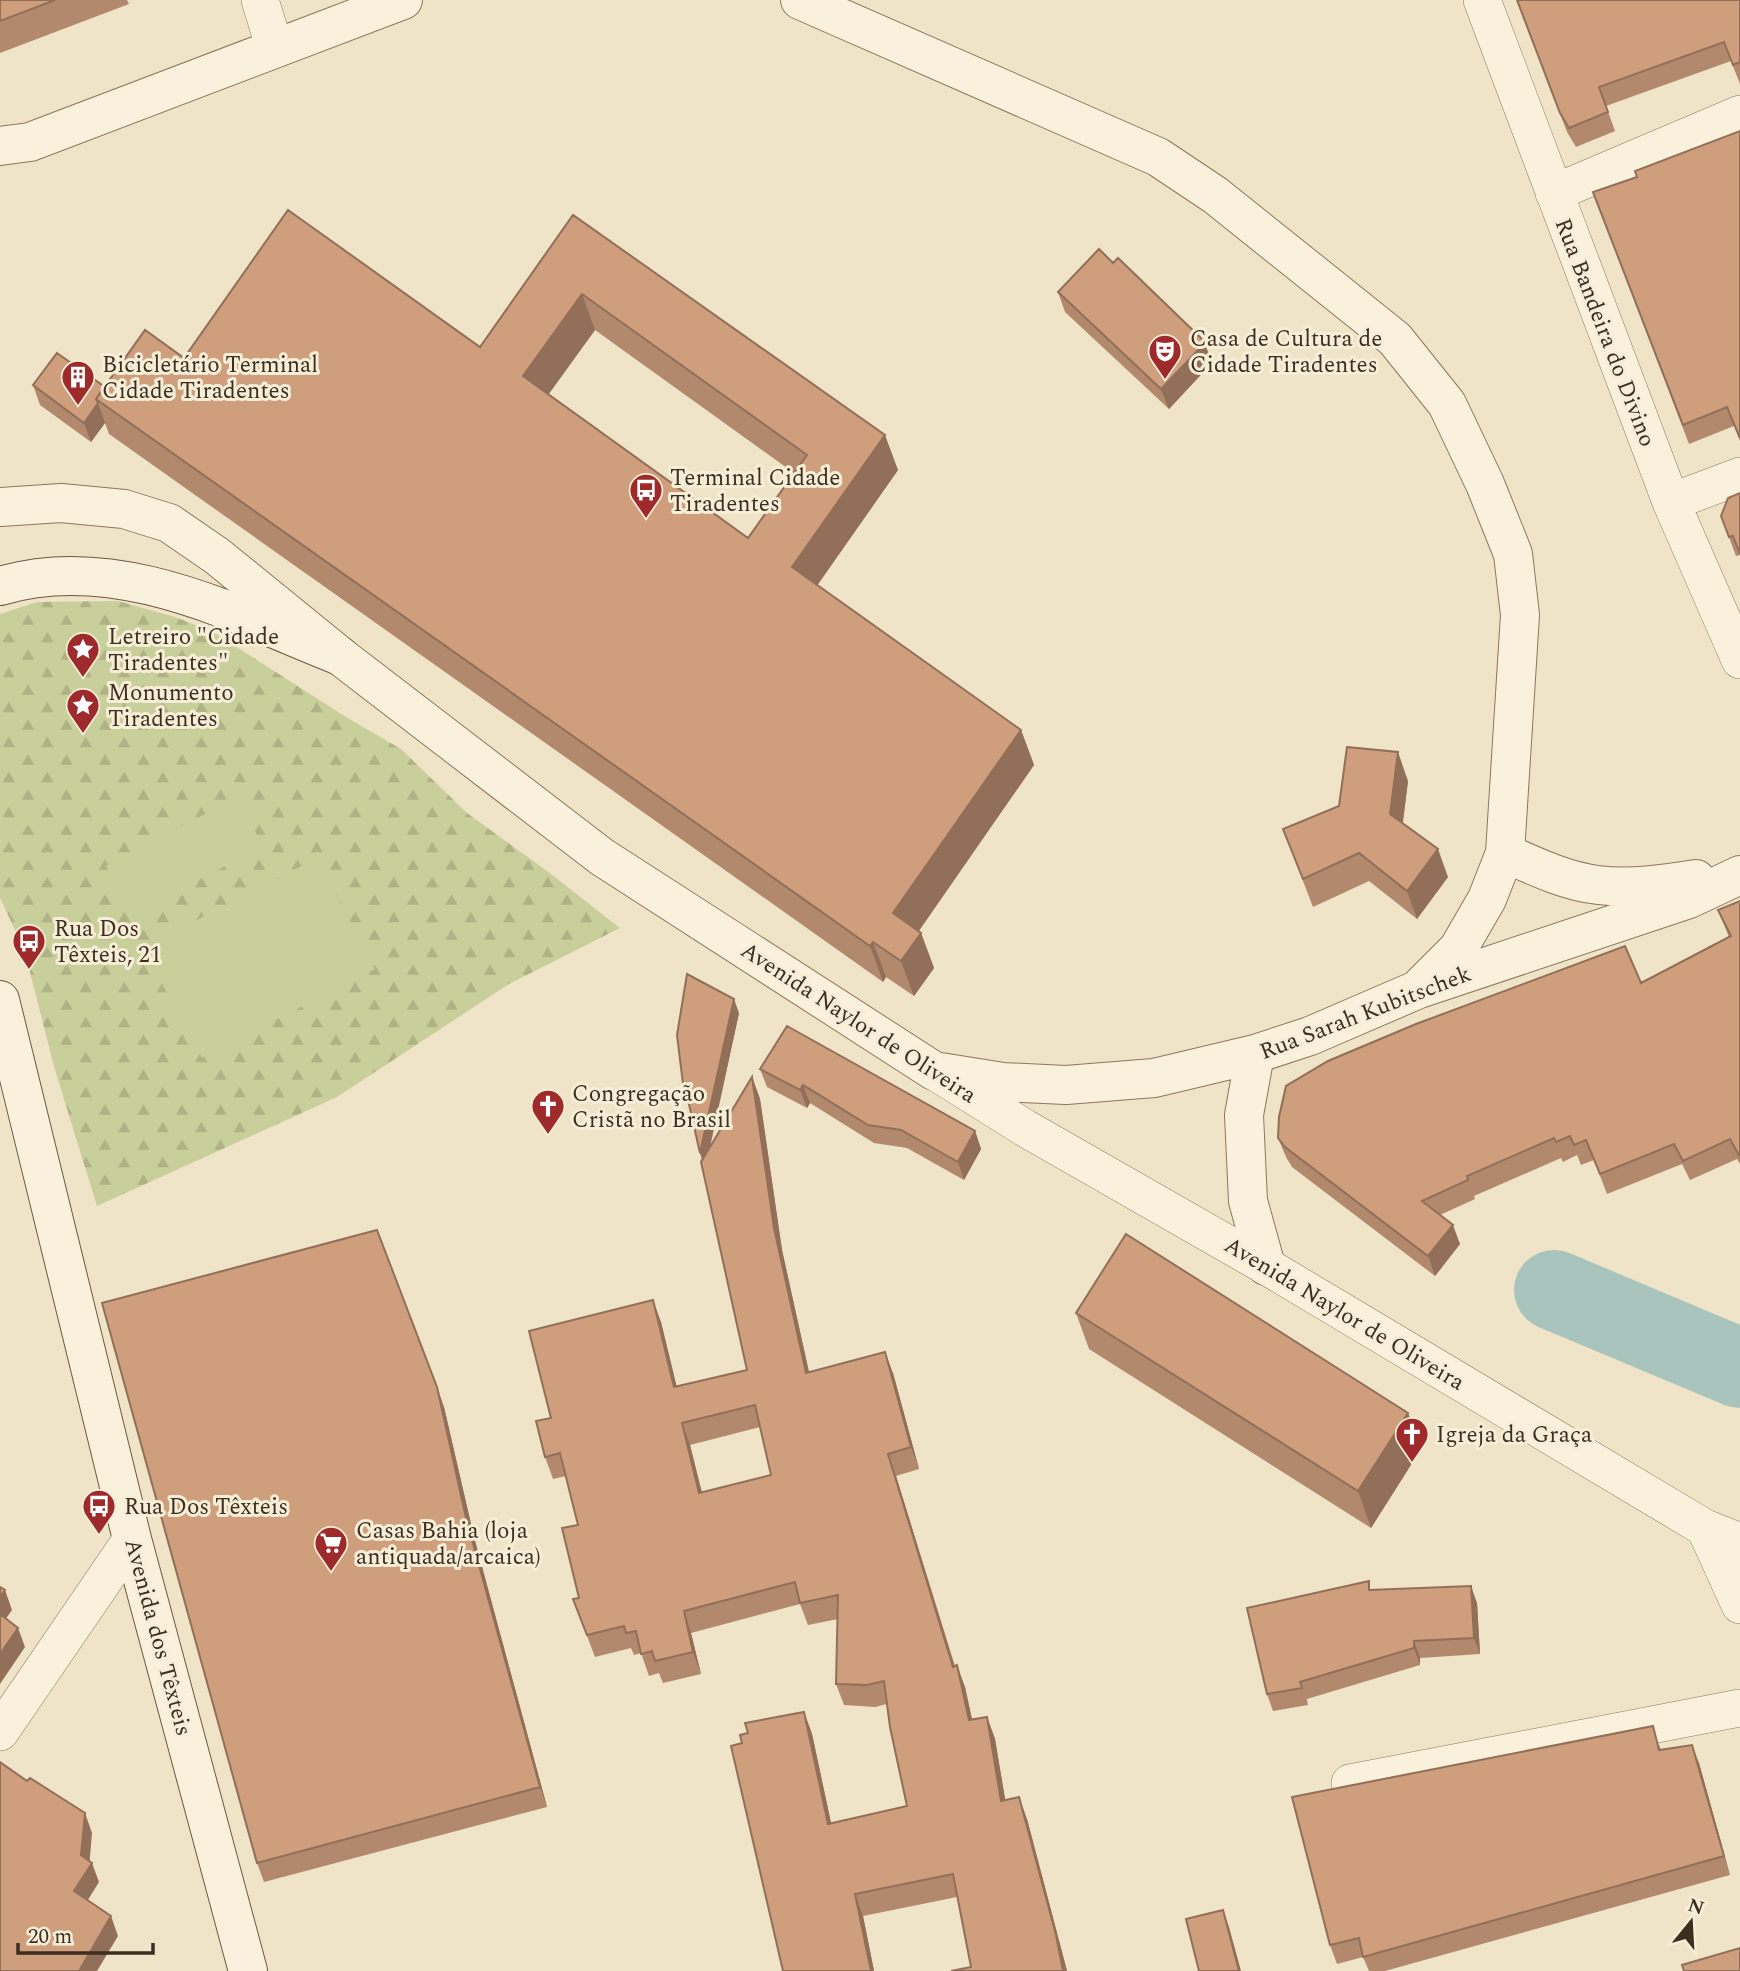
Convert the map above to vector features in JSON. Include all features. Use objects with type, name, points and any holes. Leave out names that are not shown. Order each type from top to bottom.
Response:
[{"type":"street","points":[[260,0],[275,49]]},
{"type":"street","points":[[0,146],[30,142],[403,0]]},
{"type":"street","points":[[800,0],[1158,157],[1215,195],[1395,339],[1447,404],[1485,484],[1513,554],[1520,615],[1505,853],[1487,899],[1458,949],[1419,989]]},
{"type":"street","name":"Rua Bandeira do Divino","points":[[1482,0],[1671,502],[1740,660]]},
{"type":"street","points":[[1553,192],[1740,114]]},
{"type":"street","points":[[1671,502],[1740,476]]},
{"type":"street","name":"Avenida Naylor de Oliveira","points":[[0,507],[61,503],[124,509],[169,523],[217,556],[340,656],[602,857],[1025,1128],[1266,1266],[1705,1528],[1740,1542]]},
{"type":"street","points":[[0,586],[54,577],[121,580],[176,591],[340,656]]},
{"type":"street","name":"Rua Sarah Kubitschek","points":[[1505,853],[1552,873],[1597,885],[1655,886],[1740,873]]},
{"type":"street","name":"Rua Sarah Kubitschek","points":[[934,1071],[1003,1082],[1066,1085],[1154,1078],[1255,1054],[1310,1036],[1419,989],[1689,899],[1740,873]]},
{"type":"street","name":"Avenida dos Têxteis","points":[[0,1000],[132,1539],[248,1971]]},
{"type":"street","points":[[1255,1054],[1244,1115],[1248,1201],[1266,1266]]},
{"type":"street","name":"Avenida dos Têxteis","points":[[0,1057],[25,1098]]},
{"type":"street","points":[[1705,1528],[1740,1605]]},
{"type":"street","points":[[0,1732],[132,1539]]},
{"type":"street","points":[[1350,1783],[1740,1708]]},
{"type":"green space","points":[[118,601],[175,617],[213,632],[401,749],[467,813],[620,928],[509,984],[337,1097],[97,1206],[55,1070],[24,949],[0,898],[0,614],[37,602]]},
{"type":"green space","points":[[237,797],[263,846],[132,915],[106,866]]},
{"type":"green space","points":[[317,858],[375,969],[202,1058],[143,948]]},
{"type":"building","points":[[0,0],[55,0],[0,21]]},
{"type":"building","points":[[1517,0],[1740,0],[1740,62],[1733,65],[1724,42],[1599,87],[1608,112],[1569,128],[1560,113]]},
{"type":"building","points":[[1740,131],[1740,438],[1727,407],[1683,425],[1593,192],[1637,177],[1635,171]]},
{"type":"building","points":[[288,210],[480,347],[573,215],[885,435],[792,567],[1021,730],[893,913],[921,933],[901,961],[873,942],[870,946],[96,399],[145,330],[184,358]],"holes":[[[582,294],[807,455],[748,538],[523,376]]]},
{"type":"building","points":[[1099,249],[1113,263],[1118,258],[1204,341],[1161,389],[1058,292]]},
{"type":"building","points":[[57,353],[105,387],[84,423],[33,385]]},
{"type":"building","points":[[1740,493],[1740,554],[1733,536],[1729,537],[1721,516],[1728,498]]},
{"type":"building","points":[[1347,747],[1398,752],[1390,814],[1438,849],[1407,891],[1359,853],[1303,879],[1283,829],[1339,806]]},
{"type":"building","points":[[1740,901],[1740,1157],[1730,1139],[1683,1161],[1674,1144],[1600,1174],[1586,1140],[1574,1145],[1570,1136],[1556,1142],[1554,1138],[1467,1176],[1468,1180],[1422,1201],[1453,1225],[1428,1256],[1285,1147],[1278,1138],[1279,1117],[1286,1086],[1328,1061],[1416,1024],[1625,946],[1641,983],[1731,936],[1718,910]]},
{"type":"building","points":[[687,974],[734,999],[700,1153],[686,1091],[684,1092],[677,1035]]},
{"type":"building","points":[[787,1026],[975,1131],[958,1162],[901,1130],[868,1125],[803,1085],[800,1090],[760,1069]]},
{"type":"building","points":[[752,1077],[774,1228],[806,1373],[885,1352],[911,1447],[888,1454],[953,1667],[957,1665],[969,1720],[987,1717],[1001,1801],[1019,1797],[1063,1971],[951,1971],[971,1967],[953,1874],[855,1894],[871,1971],[783,1971],[731,1746],[742,1743],[740,1735],[748,1733],[745,1723],[804,1712],[828,1824],[907,1806],[890,1727],[884,1681],[867,1685],[836,1684],[838,1595],[800,1603],[795,1582],[684,1611],[693,1652],[655,1661],[652,1651],[641,1654],[636,1631],[626,1633],[624,1626],[587,1635],[573,1599],[579,1598],[562,1528],[578,1525],[560,1453],[545,1457],[536,1421],[551,1418],[529,1331],[653,1300],[674,1387],[747,1370],[701,1162]],"holes":[[[755,1405],[771,1475],[699,1493],[682,1423]]]},
{"type":"building","name":"Casas Bahia (loja antiquada/arcaica)","points":[[377,1230],[437,1387],[466,1518],[540,1787],[257,1863],[102,1303]]},
{"type":"building","points":[[1126,1234],[1408,1413],[1358,1491],[1076,1313]]},
{"type":"building","points":[[1369,1581],[1369,1590],[1471,1586],[1474,1638],[1414,1641],[1414,1648],[1300,1682],[1302,1688],[1267,1694],[1247,1608]]},
{"type":"building","points":[[0,1614],[18,1628],[0,1654]]},
{"type":"building","points":[[1653,1726],[1659,1750],[1692,1745],[1724,1856],[1363,1957],[1359,1938],[1330,1945],[1292,1797]]},
{"type":"building","points":[[0,1762],[27,1781],[30,1778],[85,1813],[81,1855],[92,1863],[74,1891],[111,1916],[79,1971],[0,1971]]},
{"type":"building","points":[[1223,1910],[1239,1971],[1199,1971],[1186,1919]]},
{"type":"building","points":[[1740,1948],[1740,1971],[1684,1971],[1682,1965]]},
{"type":"waterway","points":[[1554,1290],[1740,1368]]},
{"type":"place","name":"Casa de Cultura de Cidade Tiradentes","points":[[1165,381]]},
{"type":"place","name":"Bicicletário Terminal Cidade Tiradentes","points":[[78,407]]},
{"type":"place","name":"Terminal Cidade Tiradentes","points":[[646,520]]},
{"type":"place","name":"Letreiro \"Cidade Tiradentes\"","points":[[83,679]]},
{"type":"place","name":"Monumento Tiradentes","points":[[83,735]]},
{"type":"place","name":"Rua Dos Têxteis, 21","points":[[29,971]]},
{"type":"place","name":"Congregação Cristã no Brasil","points":[[548,1136]]},
{"type":"place","name":"Igreja da Graça","points":[[1412,1464]]},
{"type":"place","name":"Rua Dos Têxteis","points":[[99,1536]]},
{"type":"place","name":"Casas Bahia (loja antiquada/arcaica)","points":[[331,1573]]}]
